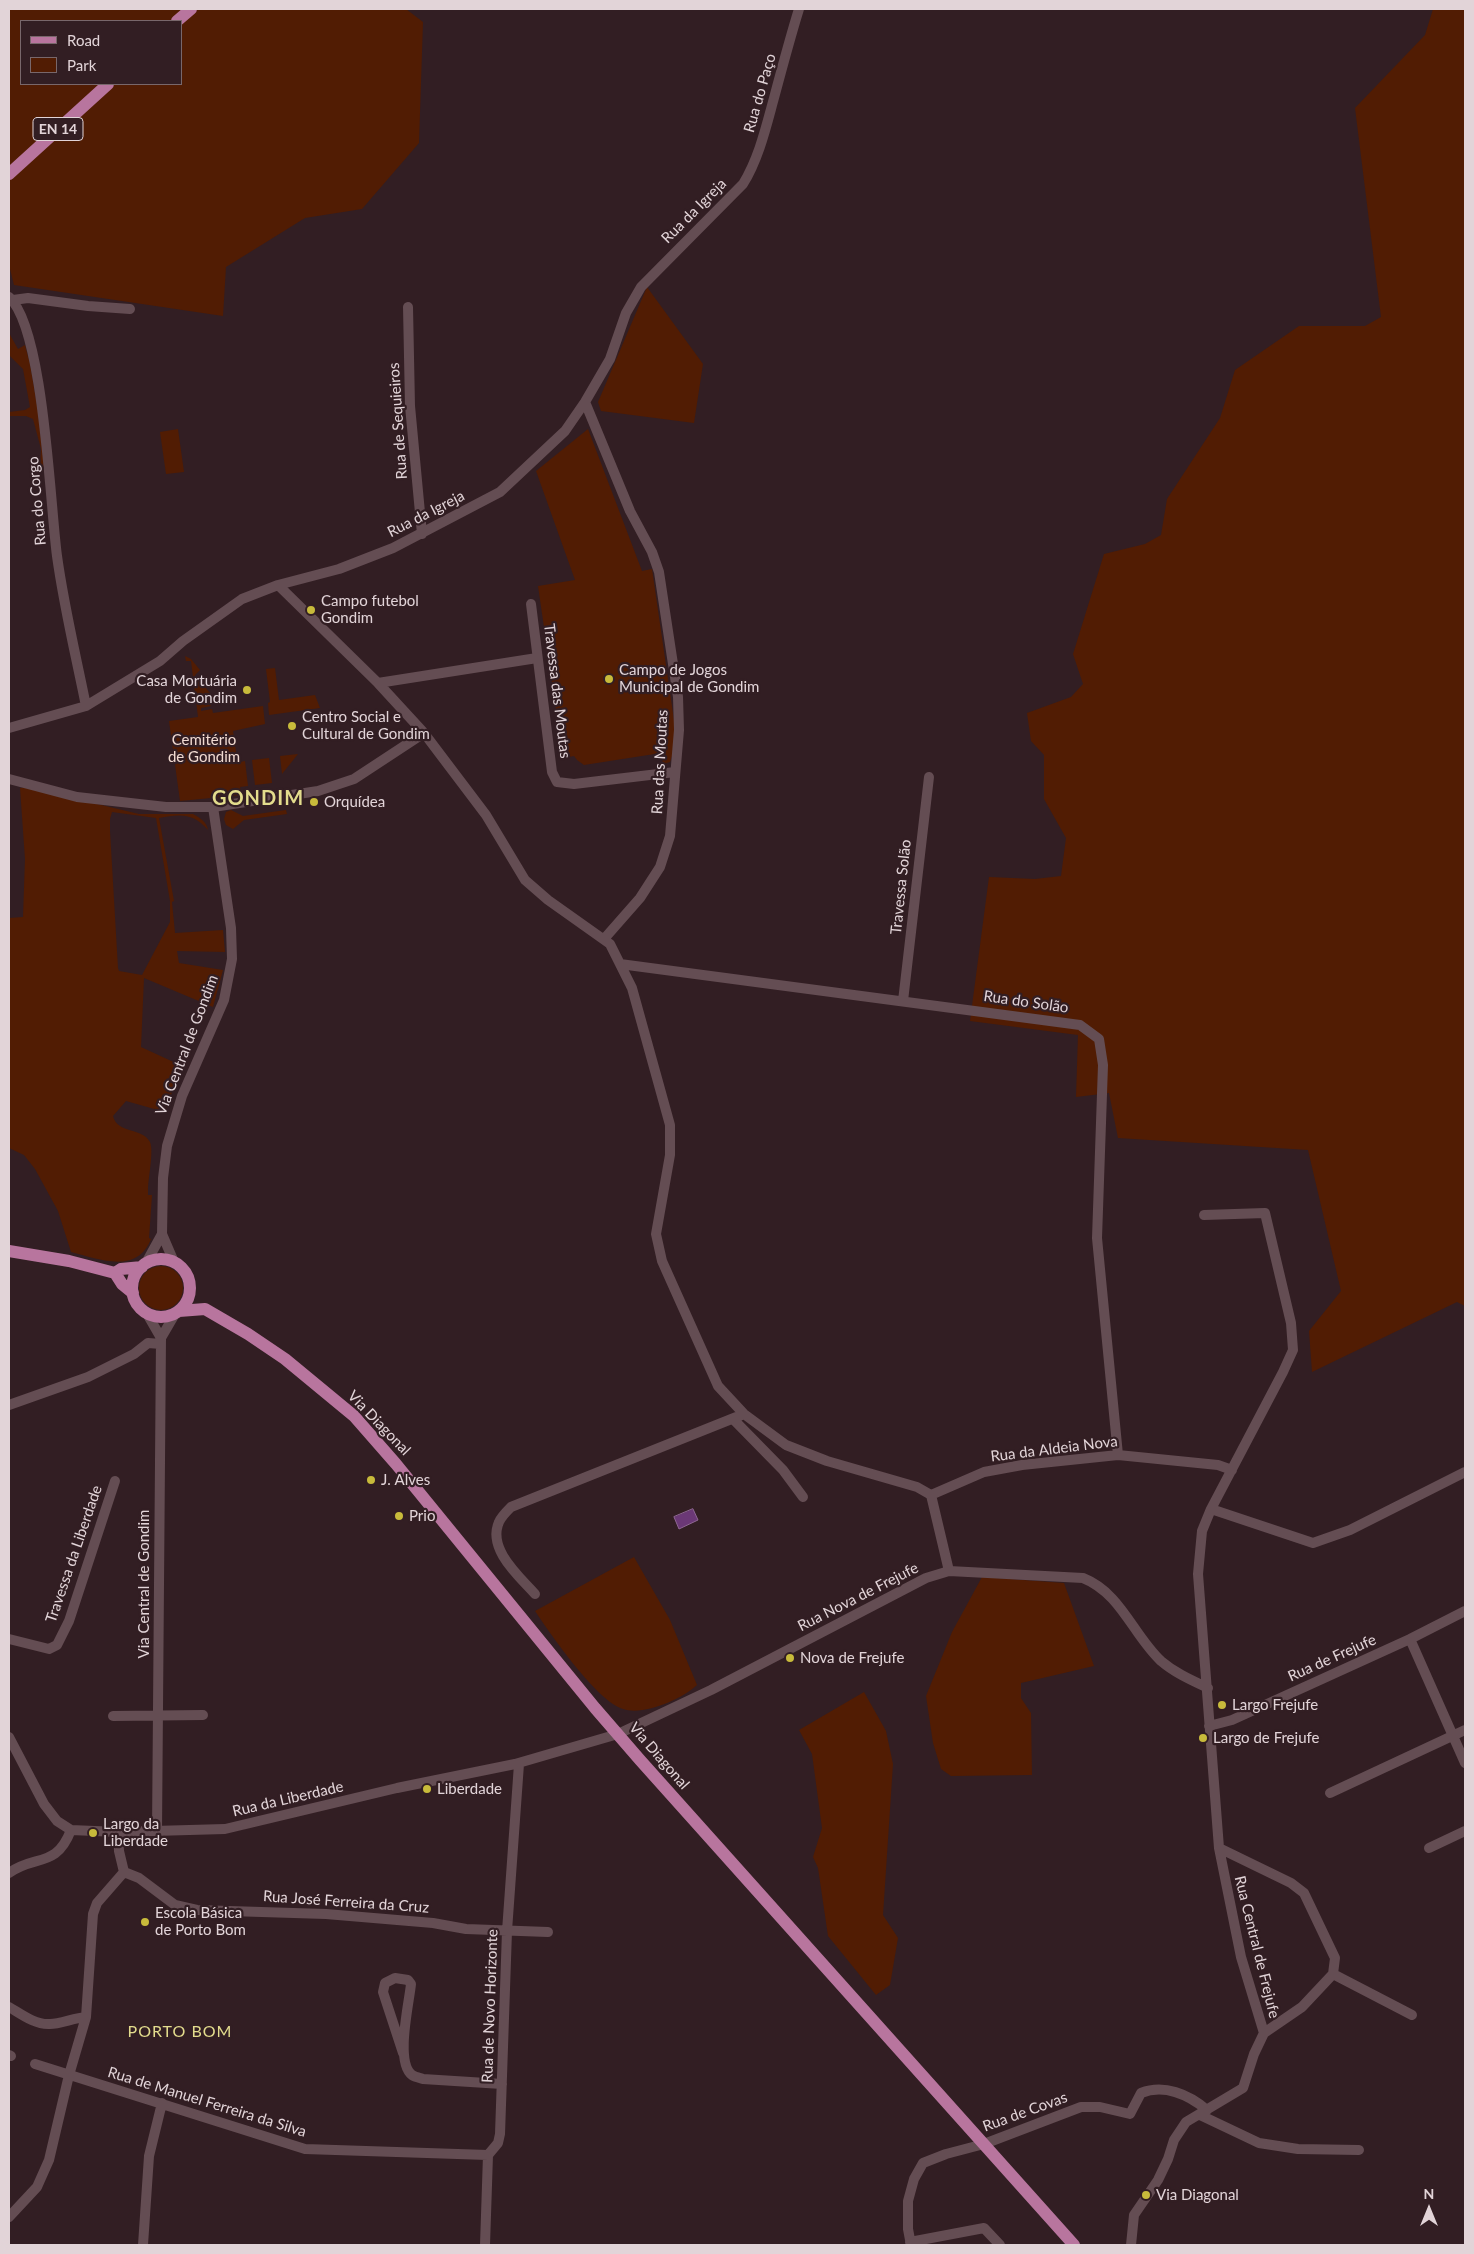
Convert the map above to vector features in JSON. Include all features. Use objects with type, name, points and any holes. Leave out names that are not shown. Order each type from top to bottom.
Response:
[{"type":"main road","points":[[178,20],[191,9]]},
{"type":"main road","name":"EN 14","points":[[9,174],[107,85]]},
{"type":"main road","points":[[9,1251],[69,1261],[115,1273],[122,1284],[133,1293]]},
{"type":"main road","points":[[115,1273],[121,1269],[144,1265],[155,1259],[165,1259],[174,1262]]},
{"type":"main road","name":"Via Diagonal","points":[[174,1262],[188,1276],[190,1285],[205,1309],[248,1334],[284,1359],[354,1416],[396,1464],[618,1734],[1074,2245]]},
{"type":"main road","points":[[144,1265],[134,1278],[133,1293],[138,1306],[146,1312],[161,1317],[177,1312],[205,1309]]},
{"type":"main road","points":[[177,1312],[186,1304],[190,1295],[190,1285]]},
{"type":"street","name":"Rua do Paço","points":[[743,184],[754,166],[765,132],[798,9]]},
{"type":"street","name":"Rua da Igreja","points":[[9,728],[86,706],[160,661],[182,641],[242,599],[278,585],[339,569],[393,548],[500,492],[565,431],[585,402],[610,359],[626,313],[641,287],[743,184]]},
{"type":"street","points":[[11,298],[28,298],[88,306],[130,309]]},
{"type":"street","name":"Rua do Corgo","points":[[11,298],[33,349],[50,463],[57,556],[86,706]]},
{"type":"street","name":"Rua de Sequieiros","points":[[408,307],[410,406],[422,534]]},
{"type":"street","name":"Rua das Moutas","points":[[585,402],[630,511],[652,552],[659,572],[678,697],[679,730],[670,836],[660,867],[640,898],[604,939]]},
{"type":"street","points":[[278,585],[378,683],[424,733],[486,815],[525,880],[548,900],[610,944],[632,988],[670,1125],[670,1155],[656,1234],[662,1260],[718,1386],[744,1414],[786,1445],[827,1461],[917,1487],[931,1495],[948,1571]]},
{"type":"street","name":"Travessa das Moutas","points":[[530,604],[552,772],[558,782],[574,784],[675,772]]},
{"type":"street","points":[[378,683],[537,658]]},
{"type":"street","points":[[9,779],[77,797],[166,808],[213,807],[318,791],[354,779],[424,733]]},
{"type":"street","name":"Travessa Solão","points":[[904,1001],[929,777]]},
{"type":"street","name":"Via Central de Gondim","points":[[174,1262],[162,1234],[164,1168],[169,1136],[182,1096],[224,1000],[231,970],[232,939],[213,807]]},
{"type":"street","name":"Rua do Solão","points":[[620,964],[1080,1025],[1099,1038],[1103,1065],[1098,1238],[1118,1455]]},
{"type":"street","points":[[1204,1215],[1265,1213],[1291,1323],[1292,1350],[1283,1372],[1211,1509],[1202,1531],[1198,1574],[1208,1688],[1209,1726]]},
{"type":"street","name":"Via Central de Gondim","points":[[144,1265],[162,1234]]},
{"type":"street","points":[[9,1404],[88,1377],[134,1354],[148,1343],[161,1341],[146,1312]]},
{"type":"street","name":"Via Central de Gondim","points":[[157,1831],[161,1341],[177,1312]]},
{"type":"street","points":[[535,1594],[507,1563],[496,1540],[499,1522],[511,1507],[744,1414]]},
{"type":"street","points":[[733,1419],[783,1470],[803,1497]]},
{"type":"street","name":"Rua da Aldeia Nova","points":[[931,1495],[984,1472],[1022,1465],[1118,1455],[1218,1465],[1232,1470]]},
{"type":"street","points":[[1211,1509],[1313,1543],[1350,1530],[1465,1472]]},
{"type":"street","name":"Travessa da Liberdade","points":[[9,1639],[49,1649],[57,1645],[69,1621],[115,1481]]},
{"type":"street","name":"Rua Nova de Frejufe","points":[[618,1734],[711,1690],[926,1578],[948,1571],[1083,1578],[1097,1584],[1109,1595],[1160,1660],[1182,1676],[1208,1688]]},
{"type":"street","name":"Rua de Frejufe","points":[[1209,1726],[1232,1720],[1410,1639],[1465,1611]]},
{"type":"street","points":[[1410,1639],[1465,1763]]},
{"type":"street","points":[[112,1716],[203,1715]]},
{"type":"street","name":"Rua Central de Frejufe","points":[[1130,2245],[1134,2215],[1158,2180],[1174,2140],[1186,2122],[1244,2088],[1254,2054],[1264,2032],[1241,1957],[1219,1848],[1209,1726]]},
{"type":"street","points":[[1330,1792],[1465,1730]]},
{"type":"street","name":"Rua da Liberdade","points":[[71,1830],[118,1832],[225,1829],[398,1788],[518,1764],[618,1734]]},
{"type":"street","points":[[9,1737],[44,1804],[57,1821],[71,1830],[66,1844],[53,1856],[36,1863],[18,1867],[9,1873]]},
{"type":"street","name":"Rua de Novo Horizonte","points":[[485,2245],[488,2155],[498,2143],[500,2134],[507,1931],[518,1764]]},
{"type":"street","points":[[1429,1848],[1465,1831]]},
{"type":"street","points":[[9,2217],[31,2195],[43,2176],[49,2160],[69,2074],[86,2017],[93,1914],[97,1902],[124,1872],[119,1851],[118,1832]]},
{"type":"street","points":[[1219,1848],[1291,1883],[1304,1893],[1335,1958],[1333,1974],[1302,2007],[1264,2032]]},
{"type":"street","name":"Rua José Ferreira da Cruz","points":[[124,1872],[139,1878],[175,1906],[197,1910],[326,1914],[433,1923],[466,1929],[548,1932]]},
{"type":"street","points":[[1333,1974],[1412,2015]]},
{"type":"street","points":[[403,2053],[411,1984],[408,1980],[395,1978],[385,1983],[383,1992],[407,2068],[412,2075],[423,2079],[502,2084]]},
{"type":"street","points":[[9,2007],[36,2022],[51,2025],[72,2018],[86,2017]]},
{"type":"street","name":"Rua de Manuel Ferreira da Silva","points":[[35,2064],[162,2102],[306,2149],[488,2155]]},
{"type":"street","name":"Rua de Covas","points":[[911,2244],[908,2229],[908,2201],[914,2179],[923,2163],[946,2154],[984,2144],[1081,2108],[1100,2108],[1130,2114],[1140,2093],[1153,2088],[1181,2093],[1204,2112]]},
{"type":"street","points":[[143,2245],[149,2156],[162,2102]]},
{"type":"street","points":[[1204,2112],[1259,2143],[1298,2149],[1359,2150]]},
{"type":"street","points":[[911,2244],[984,2228],[1000,2245]]},
{"type":"green space","points":[[9,9],[406,9],[423,22],[419,143],[362,209],[305,218],[226,267],[223,316],[14,285],[9,265]]},
{"type":"green space","points":[[1433,9],[1465,9],[1465,1306],[1457,1302],[1312,1372],[1309,1331],[1341,1291],[1308,1150],[1118,1138],[1109,1093],[1076,1097],[1078,1035],[970,1021],[989,877],[1035,879],[1061,876],[1066,838],[1044,799],[1044,755],[1031,741],[1027,713],[1071,697],[1083,684],[1073,654],[1104,554],[1145,544],[1161,535],[1167,499],[1220,418],[1235,370],[1299,326],[1365,326],[1381,317],[1355,108],[1425,35]]},
{"type":"green space","points":[[647,287],[703,364],[694,423],[601,411],[598,402]]},
{"type":"green space","points":[[9,333],[18,349],[25,345],[30,364],[38,411],[44,467],[40,467],[41,449],[33,419],[26,416],[9,416],[9,412],[25,410],[30,407],[23,369],[9,355]]},
{"type":"green space","points":[[178,429],[184,472],[166,474],[160,432]]},
{"type":"green space","name":"Campo de Jogos Municipal de Gondim","points":[[588,429],[642,571],[652,569],[677,741],[670,762],[663,764],[661,753],[584,765],[574,756],[563,758],[538,586],[575,580],[536,471]]},
{"type":"green space","name":"Cemitério de Gondim","points":[[185,656],[191,659],[200,670],[195,675],[210,693],[211,706],[201,708],[201,711],[212,709],[213,713],[263,706],[265,724],[233,731],[236,752],[239,752],[240,762],[245,761],[248,786],[240,787],[242,795],[180,801],[169,721],[198,717],[191,661],[186,661]]},
{"type":"green space","points":[[275,668],[279,700],[315,695],[320,708],[269,715],[268,703],[270,702],[266,669]]},
{"type":"green space","points":[[298,754],[282,774],[280,756]]},
{"type":"green space","points":[[269,758],[272,783],[255,785],[252,760]]},
{"type":"green space","points":[[26,787],[139,814],[193,814],[205,822],[208,830],[197,820],[186,816],[159,818],[174,901],[172,902],[175,933],[223,930],[225,952],[177,951],[179,963],[223,970],[213,1007],[144,978],[141,1047],[180,1065],[173,1079],[176,1081],[165,1112],[126,1101],[113,1116],[119,1126],[146,1137],[151,1146],[148,1195],[152,1195],[149,1238],[151,1239],[145,1250],[137,1257],[127,1261],[116,1262],[71,1252],[58,1211],[35,1169],[24,1155],[9,1148],[9,918],[23,917],[25,859],[20,788]],"holes":[[[112,812],[156,818],[170,901],[170,922],[142,975],[119,971],[118,968],[110,819]]]},
{"type":"green space","points":[[231,810],[243,816],[286,810],[287,814],[244,820],[233,829],[226,825],[224,819],[226,812]]},
{"type":"green space","points":[[161,1266],[173,1270],[179,1276],[183,1288],[179,1300],[173,1306],[161,1310],[149,1306],[143,1300],[139,1288],[143,1276],[149,1270]]},
{"type":"green space","points":[[634,1557],[670,1620],[697,1685],[673,1701],[652,1708],[632,1711],[612,1703],[588,1681],[535,1611]]},
{"type":"green space","points":[[982,1577],[1064,1583],[1094,1666],[1021,1683],[1021,1698],[1031,1713],[1032,1775],[951,1776],[941,1769],[933,1743],[926,1696],[952,1632]]},
{"type":"green space","points":[[864,1692],[886,1731],[893,1764],[883,1915],[898,1938],[890,1985],[876,1995],[828,1936],[818,1868],[813,1857],[822,1828],[812,1754],[799,1730]]},
{"type":"shaded area","points":[[693,1509],[698,1520],[679,1529],[674,1517]]},
{"type":"place","name":"Campo futebol Gondim","points":[[311,610]]},
{"type":"place","name":"Campo de Jogos Municipal de Gondim","points":[[609,679]]},
{"type":"place","name":"Casa Mortuária de Gondim","points":[[247,690]]},
{"type":"place","name":"Centro Social e Cultural de Gondim","points":[[292,726]]},
{"type":"place","name":"Orquídea","points":[[314,802]]},
{"type":"place","name":"J. Alves","points":[[371,1480]]},
{"type":"place","name":"Prio","points":[[399,1516]]},
{"type":"place","name":"Nova de Frejufe","points":[[790,1658]]},
{"type":"place","name":"Largo Frejufe","points":[[1222,1705]]},
{"type":"place","name":"Largo de Frejufe","points":[[1203,1738]]},
{"type":"place","name":"Liberdade","points":[[427,1789]]},
{"type":"place","name":"Largo da Liberdade","points":[[93,1833]]},
{"type":"place","name":"Escola Básica de Porto Bom","points":[[145,1922]]},
{"type":"place","name":"Via Diagonal","points":[[1146,2195]]},
{"type":"district","name":"GONDIM","points":[[258,799]]},
{"type":"district","name":"PORTO BOM","points":[[180,2032]]}]
